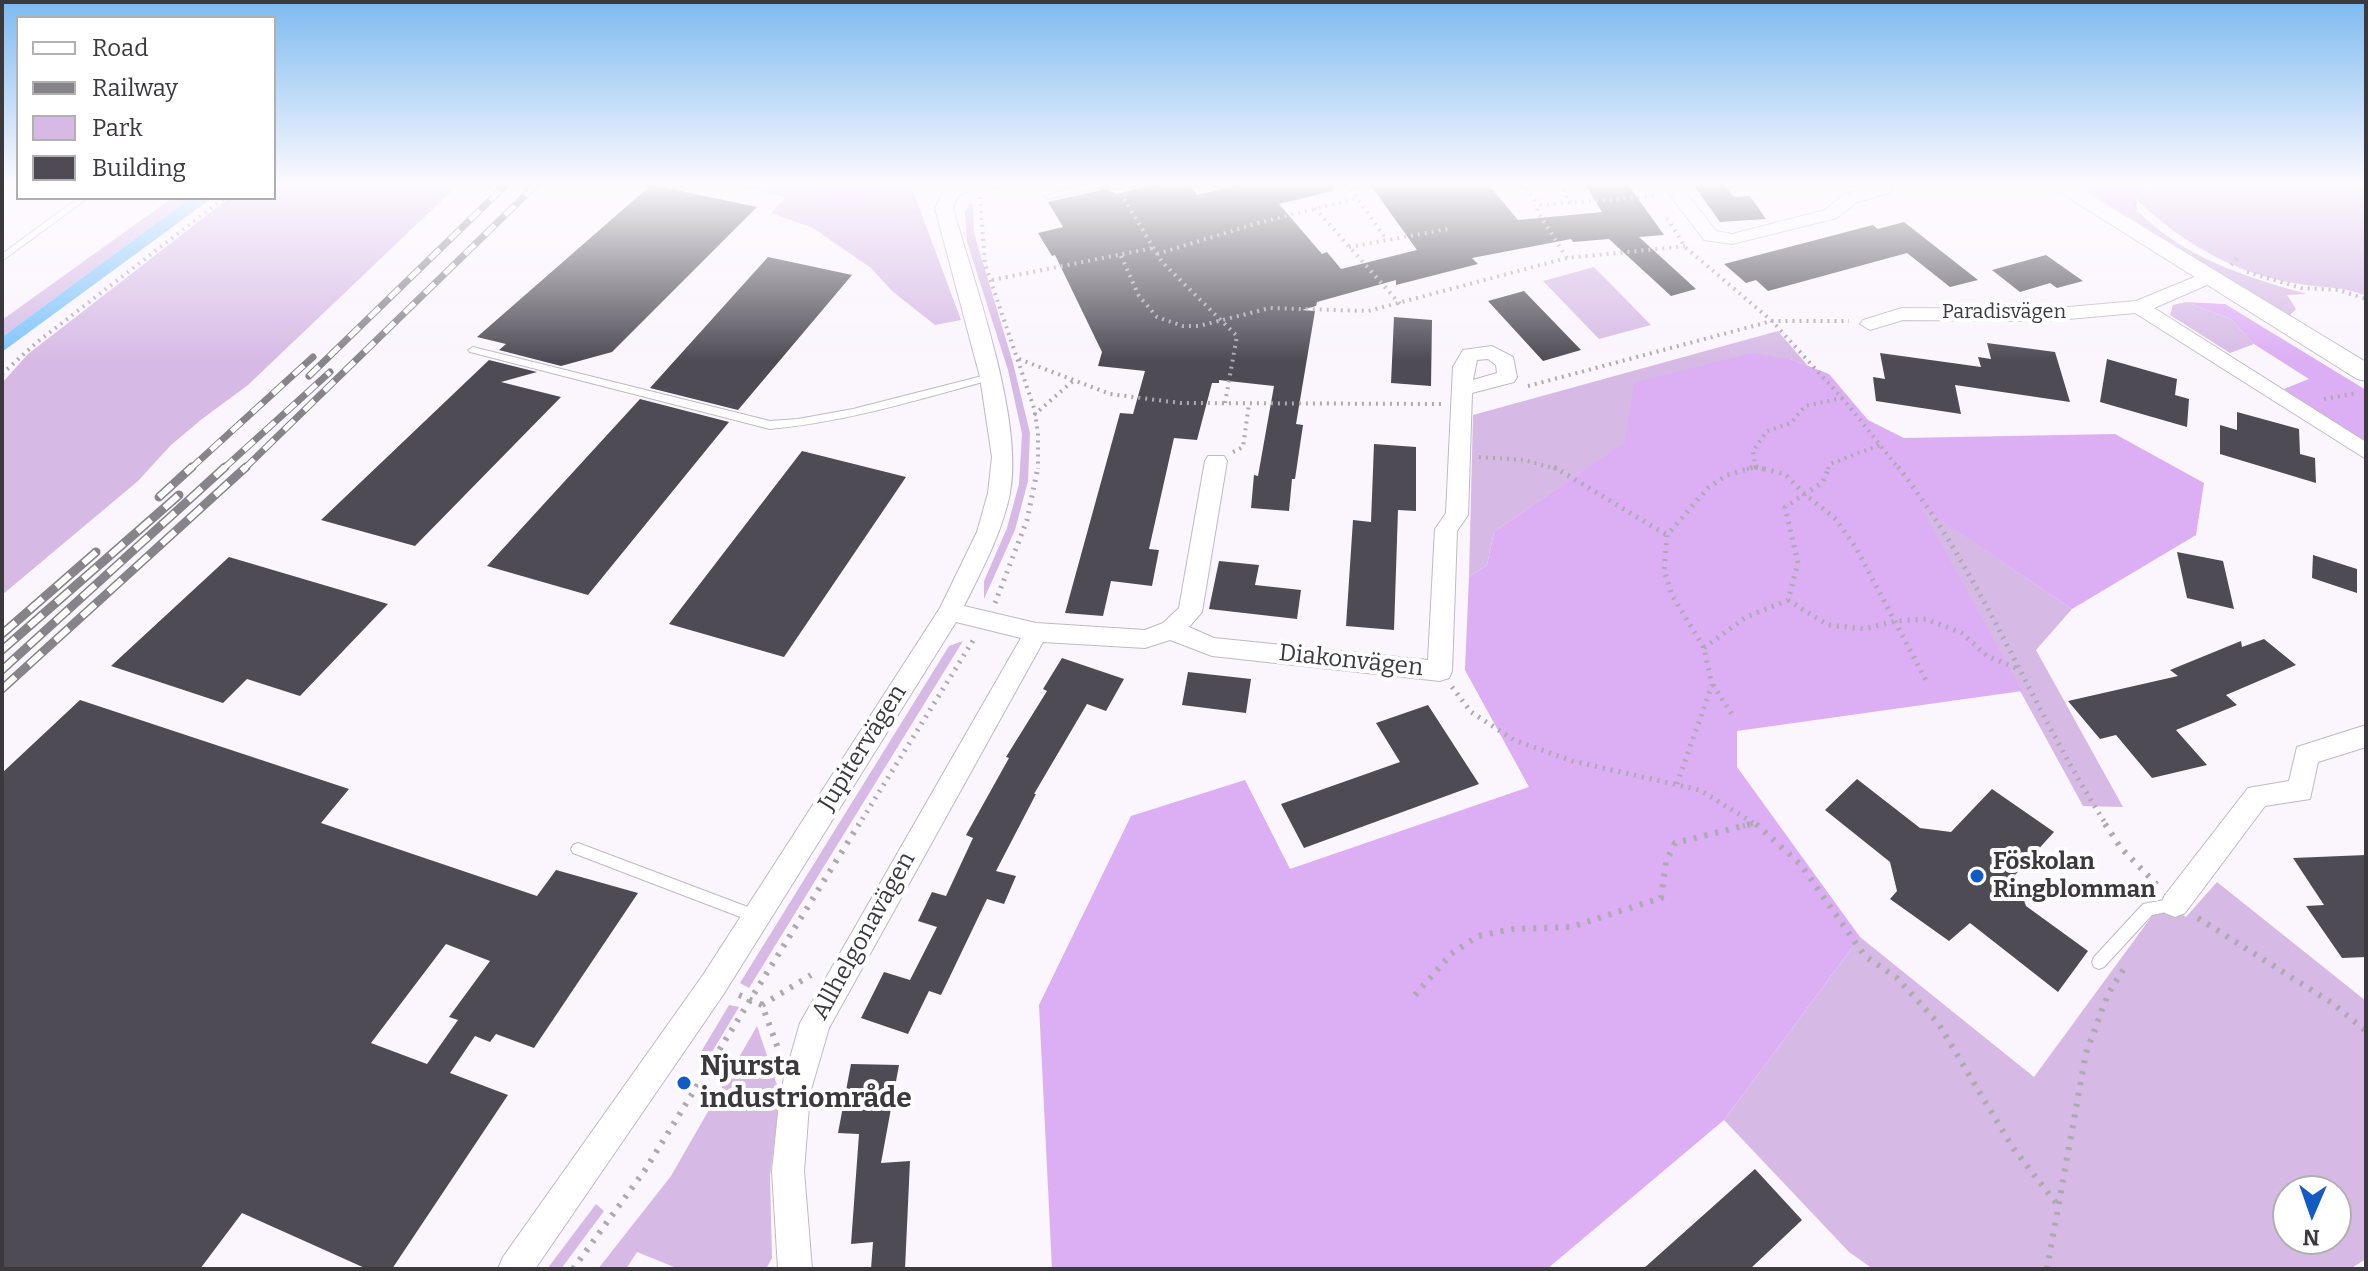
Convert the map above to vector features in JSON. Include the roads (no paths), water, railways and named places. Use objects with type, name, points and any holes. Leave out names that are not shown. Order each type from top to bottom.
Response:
[{"type":"street","name":"Jupitervägen","points":[[515,1269],[713,985],[950,612],[988,532],[999,493],[1003,457],[990,377],[953,242]]},
{"type":"street","points":[[2164,242],[2215,270],[2366,373]]},
{"type":"street","name":"Paradisvägen","points":[[1870,324],[1902,314],[2046,315],[2139,307],[2215,270]]},
{"type":"street","points":[[2139,307],[2366,452]]},
{"type":"street","name":"Diakonvägen","points":[[1171,630],[1212,647],[1440,671],[1446,529],[1457,515],[1462,389]]},
{"type":"street","points":[[950,612],[1036,632],[1145,639],[1171,630],[1190,612],[1216,461]]},
{"type":"street","name":"Allhelgonavägen","points":[[795,1269],[788,1171],[795,1093],[815,1023],[1036,632]]},
{"type":"street","points":[[2175,904],[2257,796],[2301,791],[2306,755],[2366,736]]},
{"type":"lane","points":[[2,258],[23,242]]},
{"type":"lane","points":[[473,350],[770,425],[800,423],[865,409],[990,377]]},
{"type":"lane","points":[[578,849],[756,917]]},
{"type":"lane","points":[[2099,962],[2148,909],[2175,904]]},
{"type":"water","points":[[130,242],[152,242],[2,352],[2,337]]},
{"type":"railway","points":[[309,376],[447,242]]},
{"type":"railway","points":[[244,469],[477,242]]},
{"type":"railway","points":[[190,469],[313,357]]},
{"type":"railway","points":[[223,469],[330,372]]},
{"type":"railway","points":[[159,497],[192,467]]},
{"type":"railway","points":[[2,670],[225,467]]},
{"type":"railway","points":[[2,689],[246,467]]},
{"type":"railway","points":[[2,650],[179,495]]},
{"type":"railway","points":[[2,634],[96,552]]},
{"type":"place","name":"Föskolan Ringblomman","points":[[1977,876]]},
{"type":"place","name":"Njursta industriområde","points":[[684,1083]]}]
